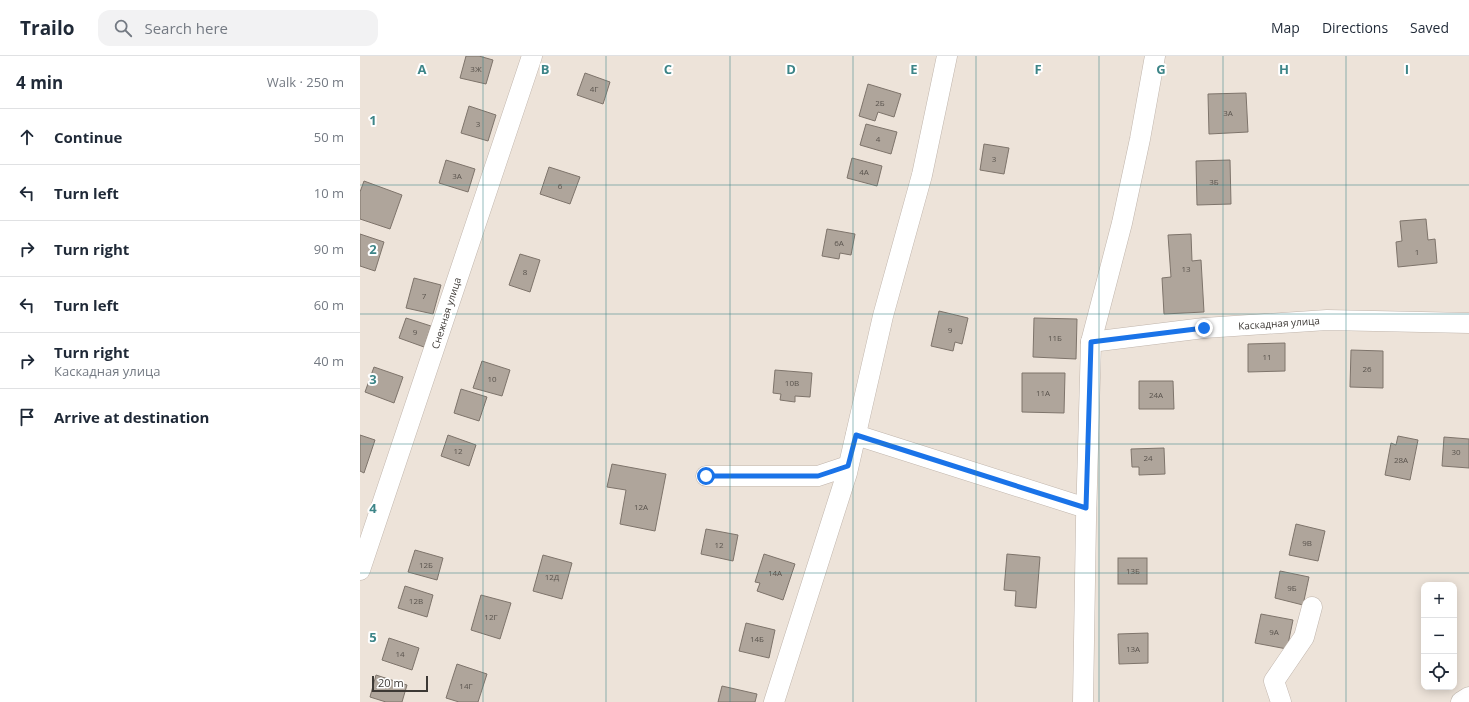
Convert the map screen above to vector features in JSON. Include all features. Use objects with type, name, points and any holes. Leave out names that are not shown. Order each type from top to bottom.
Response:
[{"type":"street","name":"Снежная улица","points":[[360,570],[532,56]]},
{"type":"street","points":[[774,702],[848,466],[883,316],[922,175],[947,56]]},
{"type":"street","points":[[1083,702],[1086,508],[1091,342],[1122,223],[1140,140],[1155,56]]},
{"type":"street","name":"Каскадная улица","points":[[1091,342],[1204,328],[1328,320],[1469,323]]},
{"type":"street","points":[[856,435],[1086,508]]},
{"type":"street","points":[[706,476],[818,476],[848,466]]},
{"type":"street","points":[[1281,702],[1274,681],[1304,637],[1312,607]]},
{"type":"street","points":[[1461,702],[1469,697]]},
{"type":"building","points":[[466,56],[479,56],[493,60],[486,84],[460,78]]},
{"type":"building","points":[[585,73],[610,82],[603,104],[577,95]]},
{"type":"building","points":[[868,84],[901,94],[894,117],[878,112],[875,121],[859,116]]},
{"type":"building","points":[[1246,93],[1248,132],[1209,134],[1208,94]]},
{"type":"building","points":[[469,106],[496,115],[488,141],[461,133]]},
{"type":"building","points":[[866,124],[897,132],[891,154],[860,145]]},
{"type":"building","points":[[984,144],[1009,148],[1004,174],[980,170]]},
{"type":"building","points":[[852,158],[882,166],[877,186],[847,178]]},
{"type":"building","points":[[446,160],[475,169],[468,192],[439,183]]},
{"type":"building","points":[[1230,160],[1231,204],[1197,205],[1196,161]]},
{"type":"building","points":[[549,167],[580,177],[570,204],[540,194]]},
{"type":"building","points":[[364,181],[402,195],[390,229],[360,219],[360,192]]},
{"type":"building","points":[[1426,219],[1428,240],[1435,239],[1437,263],[1398,267],[1396,242],[1402,241],[1400,221]]},
{"type":"building","points":[[827,229],[855,234],[851,255],[840,253],[839,259],[822,256]]},
{"type":"building","points":[[360,234],[384,242],[375,271],[360,266]]},
{"type":"building","points":[[1191,234],[1192,261],[1201,260],[1204,312],[1164,314],[1162,278],[1171,277],[1168,235]]},
{"type":"building","points":[[520,254],[540,260],[530,292],[509,285]]},
{"type":"building","points":[[414,278],[441,285],[433,314],[406,308]]},
{"type":"building","points":[[939,311],[968,318],[962,344],[955,342],[953,351],[931,346]]},
{"type":"building","points":[[406,318],[431,326],[424,347],[399,338]]},
{"type":"building","points":[[1034,318],[1077,319],[1076,359],[1033,357]]},
{"type":"building","points":[[1285,343],[1285,371],[1248,372],[1248,344]]},
{"type":"building","points":[[1351,350],[1383,351],[1383,388],[1350,387]]},
{"type":"building","points":[[482,361],[510,370],[502,396],[473,388]]},
{"type":"building","points":[[374,367],[403,377],[394,403],[365,392]]},
{"type":"building","points":[[775,370],[812,373],[810,397],[795,396],[795,402],[780,400],[781,394],[773,393]]},
{"type":"building","points":[[1022,373],[1065,373],[1064,413],[1022,412]]},
{"type":"building","points":[[1139,381],[1173,381],[1174,409],[1139,409]]},
{"type":"building","points":[[461,389],[487,397],[479,421],[454,413]]},
{"type":"building","points":[[360,435],[375,440],[364,473],[360,471]]},
{"type":"building","points":[[448,435],[476,445],[469,466],[441,456]]},
{"type":"building","points":[[1398,436],[1418,440],[1410,480],[1385,475],[1391,443],[1396,445]]},
{"type":"building","points":[[1444,437],[1469,439],[1469,468],[1442,466]]},
{"type":"building","points":[[1164,448],[1165,474],[1139,475],[1139,467],[1132,467],[1131,449]]},
{"type":"building","points":[[612,464],[666,474],[655,531],[620,524],[626,490],[607,487]]},
{"type":"building","points":[[1296,524],[1325,531],[1318,561],[1289,555]]},
{"type":"building","points":[[706,529],[738,535],[733,561],[701,554]]},
{"type":"building","points":[[415,550],[443,558],[437,580],[408,572]]},
{"type":"building","points":[[764,554],[795,564],[783,600],[757,591],[760,583],[755,582]]},
{"type":"building","points":[[1007,554],[1040,557],[1036,608],[1015,606],[1016,591],[1004,590]]},
{"type":"building","points":[[543,555],[572,563],[562,599],[533,591]]},
{"type":"building","points":[[1118,558],[1147,558],[1147,584],[1118,584]]},
{"type":"building","points":[[1280,571],[1309,577],[1303,605],[1275,598]]},
{"type":"building","points":[[405,586],[433,595],[427,617],[398,608]]},
{"type":"building","points":[[481,595],[511,603],[500,639],[471,630]]},
{"type":"building","points":[[1261,614],[1293,620],[1287,649],[1255,643]]},
{"type":"building","points":[[746,623],[775,630],[769,658],[739,651]]},
{"type":"building","points":[[1148,633],[1148,663],[1119,664],[1118,634]]},
{"type":"building","points":[[389,638],[419,648],[412,670],[382,660]]},
{"type":"building","points":[[457,664],[487,674],[478,702],[459,702],[446,698]]},
{"type":"building","points":[[376,675],[407,685],[402,702],[386,702],[370,697]]},
{"type":"building","points":[[722,686],[757,694],[755,702],[718,702]]},
{"type":"route","points":[[706,476],[818,476],[848,466],[856,435],[1086,508],[1091,342],[1204,328]]}]
